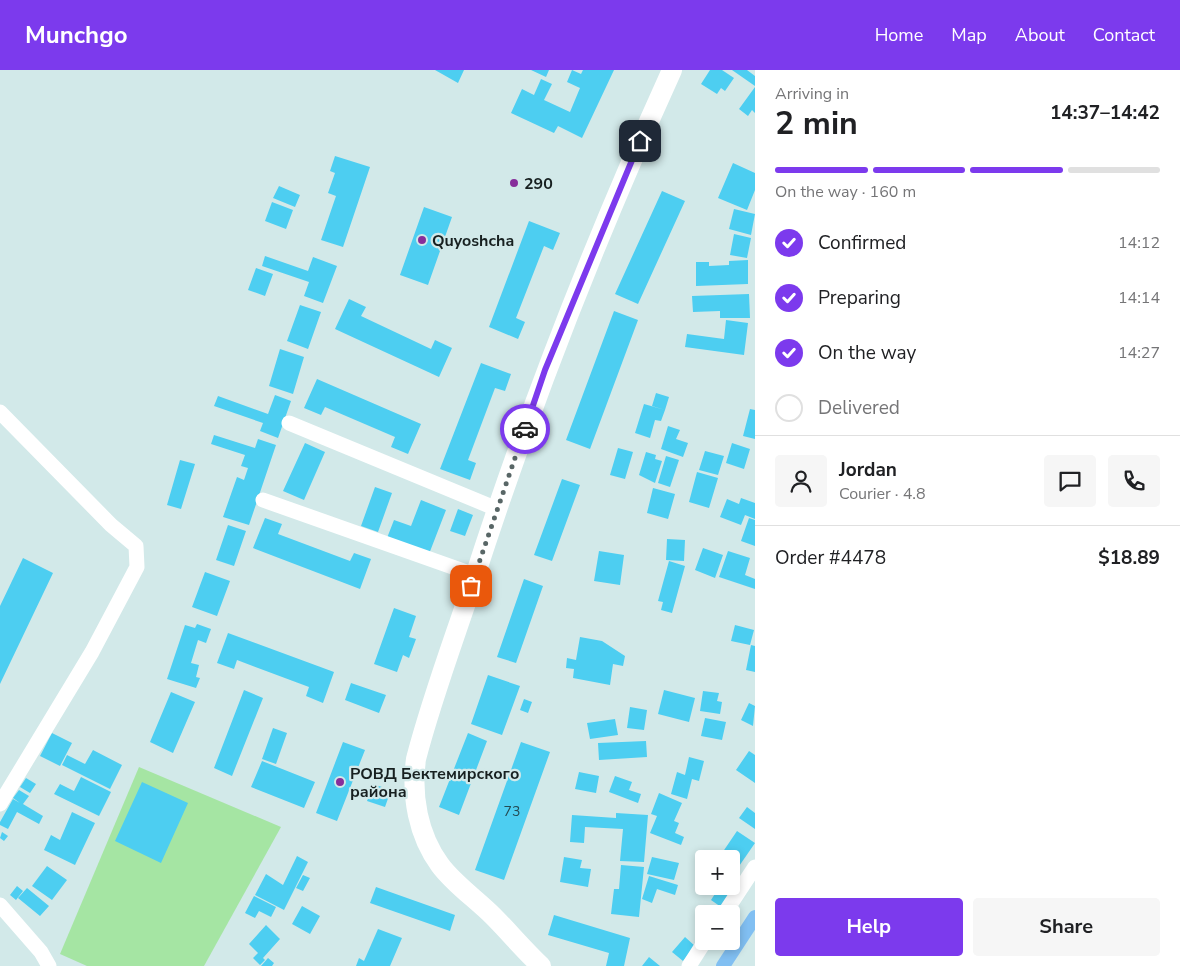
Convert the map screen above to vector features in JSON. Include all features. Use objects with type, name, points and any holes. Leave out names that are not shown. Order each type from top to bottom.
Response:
[{"type":"street","points":[[540,966],[440,865],[430,847],[416,807],[414,778],[416,759],[475,575],[545,370],[622,181],[672,70]]},
{"type":"street","points":[[0,412],[111,525],[136,546],[138,552],[137,567],[92,652],[0,804]]},
{"type":"street","points":[[290,423],[497,509]]},
{"type":"street","points":[[263,500],[475,575]]},
{"type":"street","points":[[730,905],[755,867]]},
{"type":"street","points":[[0,905],[41,952],[49,966]]},
{"type":"street","points":[[688,966],[699,950]]},
{"type":"green space","points":[[139,767],[281,827],[204,966],[87,966],[60,954]]},
{"type":"building","points":[[435,70],[464,70],[458,83]]},
{"type":"building","points":[[531,70],[549,70],[546,77]]},
{"type":"building","points":[[572,70],[581,74],[583,70],[614,70],[582,138],[558,126],[554,133],[511,113],[522,89],[534,95],[541,79],[552,84],[544,100],[570,112],[580,88],[567,82]]},
{"type":"building","points":[[710,70],[722,70],[734,78],[725,91],[721,88],[717,94],[701,84]]},
{"type":"building","points":[[732,70],[747,70],[755,76],[755,86]]},
{"type":"building","points":[[755,87],[755,113],[752,110],[748,116],[739,109]]},
{"type":"building","points":[[335,156],[370,167],[343,247],[321,240],[336,196],[328,193],[335,173],[330,171]]},
{"type":"building","points":[[733,163],[755,173],[755,190],[747,210],[718,198]]},
{"type":"building","points":[[279,186],[300,195],[295,207],[273,198]]},
{"type":"building","points":[[662,191],[685,201],[638,304],[615,294]]},
{"type":"building","points":[[272,202],[293,210],[286,229],[265,221]]},
{"type":"building","points":[[424,207],[452,217],[428,285],[400,275]]},
{"type":"building","points":[[734,209],[755,214],[751,235],[729,229]]},
{"type":"building","points":[[529,221],[560,233],[553,250],[544,246],[516,318],[525,322],[518,339],[489,327]]},
{"type":"building","points":[[734,234],[751,238],[747,258],[730,255]]},
{"type":"building","points":[[265,256],[308,271],[313,257],[337,266],[323,303],[304,296],[309,282],[262,266]]},
{"type":"building","points":[[748,260],[748,284],[696,286],[696,262],[709,262],[709,266],[729,265],[729,261]]},
{"type":"building","points":[[256,268],[273,274],[265,296],[248,290]]},
{"type":"building","points":[[749,294],[750,318],[720,318],[720,311],[693,312],[692,296]]},
{"type":"building","points":[[349,299],[366,307],[361,316],[431,349],[435,340],[452,348],[439,377],[335,329]]},
{"type":"building","points":[[300,305],[321,312],[308,349],[287,341]]},
{"type":"building","points":[[614,311],[638,320],[590,449],[566,440]]},
{"type":"building","points":[[726,320],[748,323],[744,355],[685,347],[687,334],[724,339]]},
{"type":"building","points":[[280,349],[304,357],[293,394],[269,386]]},
{"type":"building","points":[[481,363],[511,374],[505,391],[495,388],[468,460],[476,463],[470,480],[440,469]]},
{"type":"building","points":[[317,379],[421,424],[408,454],[391,447],[395,437],[325,407],[321,415],[304,408]]},
{"type":"building","points":[[656,393],[669,397],[665,410],[652,406]]},
{"type":"building","points":[[275,395],[291,401],[278,438],[260,431],[263,423],[214,406],[218,396],[268,414]]},
{"type":"building","points":[[644,404],[665,410],[661,421],[655,420],[650,438],[635,433]]},
{"type":"building","points":[[750,409],[755,410],[755,439],[743,436]]},
{"type":"building","points":[[668,426],[680,430],[676,439],[688,443],[683,457],[661,449]]},
{"type":"building","points":[[214,435],[255,448],[258,439],[276,445],[249,525],[223,517],[237,477],[244,480],[248,468],[241,466],[245,455],[211,444]]},
{"type":"building","points":[[305,443],[325,452],[304,500],[283,491]]},
{"type":"building","points":[[732,443],[750,449],[744,469],[726,463]]},
{"type":"building","points":[[618,448],[633,452],[625,479],[610,475]]},
{"type":"building","points":[[705,451],[724,456],[718,475],[699,470]]},
{"type":"building","points":[[646,452],[656,455],[655,459],[662,461],[655,483],[639,475]]},
{"type":"building","points":[[666,456],[679,460],[670,487],[658,483]]},
{"type":"building","points":[[180,460],[195,464],[181,509],[167,505]]},
{"type":"building","points":[[697,472],[718,478],[709,508],[689,502]]},
{"type":"building","points":[[562,479],[580,485],[552,561],[534,555]]},
{"type":"building","points":[[375,487],[392,493],[378,532],[361,526]]},
{"type":"building","points":[[653,488],[675,494],[668,519],[647,513]]},
{"type":"building","points":[[741,498],[755,503],[755,519],[745,515],[741,525],[720,517],[727,499],[739,504]]},
{"type":"building","points":[[421,500],[446,510],[429,554],[387,538],[394,520],[411,526]]},
{"type":"building","points":[[458,509],[473,515],[465,536],[450,531]]},
{"type":"building","points":[[265,518],[282,524],[278,534],[350,561],[354,553],[371,559],[360,589],[253,548]]},
{"type":"building","points":[[749,518],[755,520],[755,546],[741,541]]},
{"type":"building","points":[[228,525],[246,531],[234,566],[216,560]]},
{"type":"building","points":[[667,539],[685,540],[684,561],[666,560]]},
{"type":"building","points":[[703,548],[723,555],[715,578],[695,570]]},
{"type":"building","points":[[599,551],[624,555],[620,585],[594,581]]},
{"type":"building","points":[[728,551],[750,558],[745,575],[755,579],[755,589],[719,577]]},
{"type":"building","points":[[23,558],[53,573],[0,684],[0,606]]},
{"type":"building","points":[[669,561],[685,566],[672,613],[661,610],[663,602],[658,601]]},
{"type":"building","points":[[205,572],[230,581],[217,616],[192,607]]},
{"type":"building","points":[[524,579],[543,586],[516,663],[497,657]]},
{"type":"building","points":[[394,608],[416,616],[409,637],[416,639],[409,658],[403,655],[397,672],[374,664]]},
{"type":"building","points":[[197,624],[211,629],[206,643],[198,640],[191,663],[199,665],[196,677],[200,678],[196,688],[167,679],[185,625],[195,628]]},
{"type":"building","points":[[735,625],[754,630],[750,645],[731,641]]},
{"type":"building","points":[[228,633],[334,672],[323,703],[306,696],[309,687],[237,660],[234,669],[217,663]]},
{"type":"building","points":[[580,637],[602,641],[625,656],[623,666],[613,664],[610,685],[573,678],[574,669],[566,668],[567,658],[576,660]]},
{"type":"building","points":[[751,645],[755,646],[755,672],[746,670]]},
{"type":"building","points":[[488,675],[520,686],[502,735],[471,724]]},
{"type":"building","points":[[351,683],[386,695],[379,713],[345,700]]},
{"type":"building","points":[[244,690],[263,698],[232,776],[214,768]]},
{"type":"building","points":[[664,690],[695,698],[689,722],[658,714]]},
{"type":"building","points":[[703,691],[719,693],[717,701],[722,702],[720,714],[700,711]]},
{"type":"building","points":[[171,692],[195,702],[173,753],[150,742]]},
{"type":"building","points":[[524,699],[532,702],[528,713],[520,710]]},
{"type":"building","points":[[749,703],[755,706],[753,726],[741,720]]},
{"type":"building","points":[[630,707],[647,710],[644,730],[627,728]]},
{"type":"building","points":[[705,718],[726,722],[722,740],[701,736]]},
{"type":"building","points":[[615,719],[618,735],[590,739],[587,723]]},
{"type":"building","points":[[273,728],[287,733],[276,764],[262,759]]},
{"type":"building","points":[[52,733],[72,743],[60,766],[40,756]]},
{"type":"building","points":[[468,733],[487,741],[459,815],[439,807]]},
{"type":"building","points":[[646,741],[647,757],[599,760],[598,743]]},
{"type":"building","name":"РОВД Бектемирского района","points":[[343,742],[365,750],[337,821],[316,813]]},
{"type":"building","points":[[521,742],[550,752],[504,880],[475,870]]},
{"type":"building","points":[[93,750],[122,765],[110,789],[62,765],[67,755],[85,764]]},
{"type":"building","points":[[749,751],[755,755],[755,783],[736,770]]},
{"type":"building","points":[[689,757],[704,761],[699,781],[692,779],[687,799],[671,794],[677,772],[685,775]]},
{"type":"building","points":[[262,761],[315,782],[304,808],[251,787]]},
{"type":"building","points":[[579,772],[599,776],[596,793],[575,789]]},
{"type":"building","points":[[615,776],[632,782],[629,790],[641,794],[638,803],[609,792]]},
{"type":"building","points":[[81,777],[111,792],[99,816],[54,794],[60,784],[74,791]]},
{"type":"building","points":[[26,778],[36,784],[30,793],[20,787]]},
{"type":"building","points":[[142,782],[188,803],[161,863],[115,841]]},
{"type":"building","points":[[373,784],[391,790],[385,807],[367,801]]},
{"type":"building","points":[[19,790],[29,796],[23,804],[43,816],[39,824],[17,812],[8,829],[0,825],[0,822],[13,799],[20,803],[13,798]]},
{"type":"building","points":[[659,793],[682,803],[674,821],[679,823],[675,833],[684,837],[681,845],[650,833],[657,816],[651,814]]},
{"type":"building","points":[[747,807],[755,813],[755,829],[739,818]]},
{"type":"building","points":[[72,812],[95,823],[75,865],[44,850],[51,835],[60,840]]},
{"type":"building","points":[[616,813],[648,815],[644,862],[620,861],[623,829],[585,827],[584,843],[570,842],[572,815],[616,818]]},
{"type":"building","points":[[737,831],[755,843],[740,865],[740,850],[724,850]]},
{"type":"building","points":[[2,832],[8,836],[4,841],[0,838]]},
{"type":"building","points":[[297,856],[308,862],[284,910],[255,895],[266,874],[283,885]]},
{"type":"building","points":[[564,857],[582,860],[580,868],[591,869],[588,887],[560,882]]},
{"type":"building","points":[[652,857],[679,863],[674,880],[647,874]]},
{"type":"building","points":[[621,865],[644,867],[639,917],[611,914],[614,889],[619,889]]},
{"type":"building","points":[[47,866],[67,880],[52,900],[32,886]]},
{"type":"building","points":[[303,875],[310,878],[303,891],[296,888]]},
{"type":"building","points":[[649,876],[678,885],[675,895],[657,889],[652,903],[642,899]]},
{"type":"building","points":[[17,886],[23,891],[16,900],[10,895]]},
{"type":"building","points":[[376,887],[455,915],[450,931],[370,903]]},
{"type":"building","points":[[27,888],[49,906],[40,916],[18,898]]},
{"type":"building","points":[[714,895],[730,895],[722,905],[718,905],[711,900]]},
{"type":"building","points":[[254,896],[276,907],[271,917],[259,911],[255,918],[245,913]]},
{"type":"building","points":[[302,906],[320,916],[310,934],[292,924]]},
{"type":"building","points":[[554,915],[630,938],[624,966],[606,966],[609,953],[548,935]]},
{"type":"building","points":[[266,925],[280,939],[263,958],[265,960],[260,965],[253,958],[258,953],[249,944]]},
{"type":"building","points":[[378,929],[402,938],[390,966],[356,966],[359,958],[364,961]]},
{"type":"building","points":[[685,937],[695,946],[683,961],[672,952]]},
{"type":"building","points":[[649,957],[660,966],[642,966]]},
{"type":"building","points":[[268,958],[274,963],[272,966],[261,966]]},
{"type":"waterway","points":[[723,966],[755,917]]},
{"type":"way so far","points":[[471,586],[525,429]]},
{"type":"place","name":"290","points":[[514,183]]},
{"type":"place","name":"Quyoshcha","points":[[422,240]]},
{"type":"place","name":"РОВД Бектемирского района","points":[[340,782]]},
{"type":"route","points":[[525,429],[545,370],[640,141]]}]
